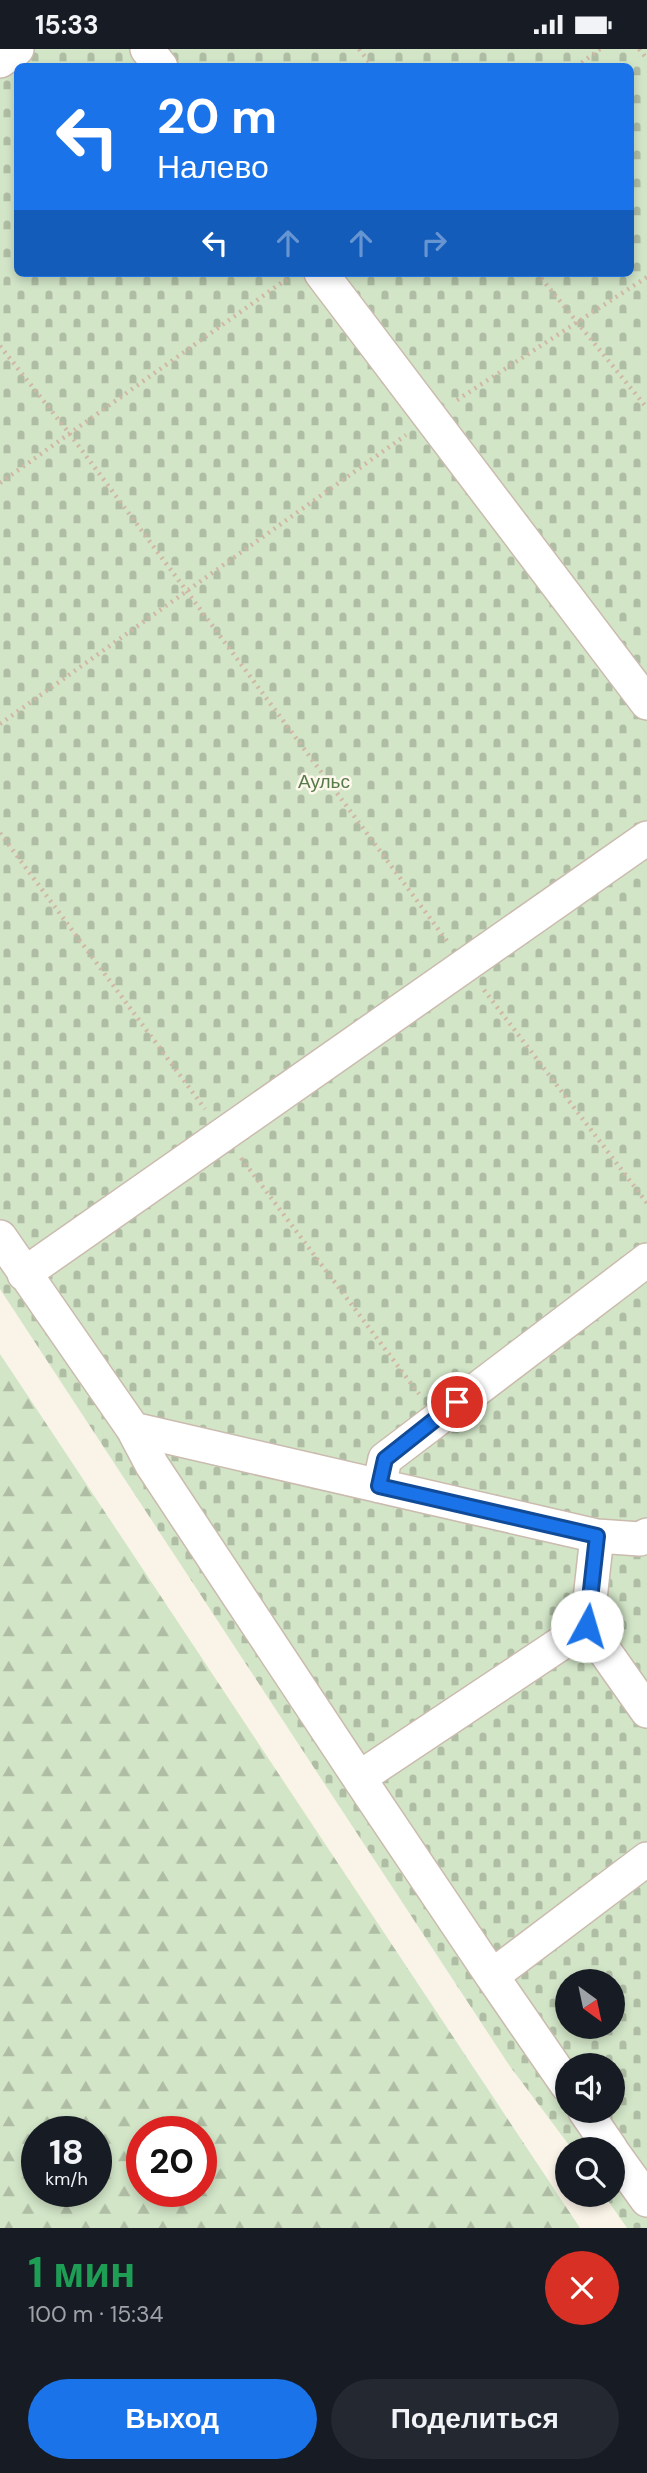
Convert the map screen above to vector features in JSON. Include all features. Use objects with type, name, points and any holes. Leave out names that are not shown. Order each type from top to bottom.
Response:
[{"type":"lane","points":[[0,61],[17,49]]},
{"type":"lane","points":[[147,49],[158,63]]},
{"type":"lane","points":[[324,277],[647,703]]},
{"type":"lane","points":[[24,1274],[647,838]]},
{"type":"lane","points":[[0,1237],[133,1429],[152,1465],[555,2068]]},
{"type":"lane","points":[[379,1486],[385,1459],[647,1260]]},
{"type":"lane","points":[[133,1429],[597,1536],[640,1539],[647,1535]]},
{"type":"lane","points":[[597,1536],[587,1626],[647,1710]]},
{"type":"lane","points":[[359,1778],[587,1626]]},
{"type":"lane","points":[[492,1976],[647,1859]]},
{"type":"lane","points":[[625,2169],[647,2200]]},
{"type":"path","points":[[359,49],[370,63]]},
{"type":"path","points":[[581,63],[600,49]]},
{"type":"path","points":[[639,49],[647,59]]},
{"type":"path","points":[[0,483],[289,277]]},
{"type":"path","points":[[540,277],[647,408]]},
{"type":"path","points":[[0,724],[188,593],[429,418],[647,277]]},
{"type":"path","points":[[0,346],[69,433],[466,967],[647,1203]]},
{"type":"green space","name":"Аульс","points":[[0,49],[647,49],[647,2228],[627,2228],[612,2207],[625,2207],[625,2137],[563,2137],[509,2065],[0,1289]]},
{"type":"green space","points":[[0,1354],[555,2190],[555,2207],[566,2207],[580,2228],[0,2228]]},
{"type":"route","points":[[457,1402],[385,1459],[379,1486],[597,1536],[587,1626]]}]
